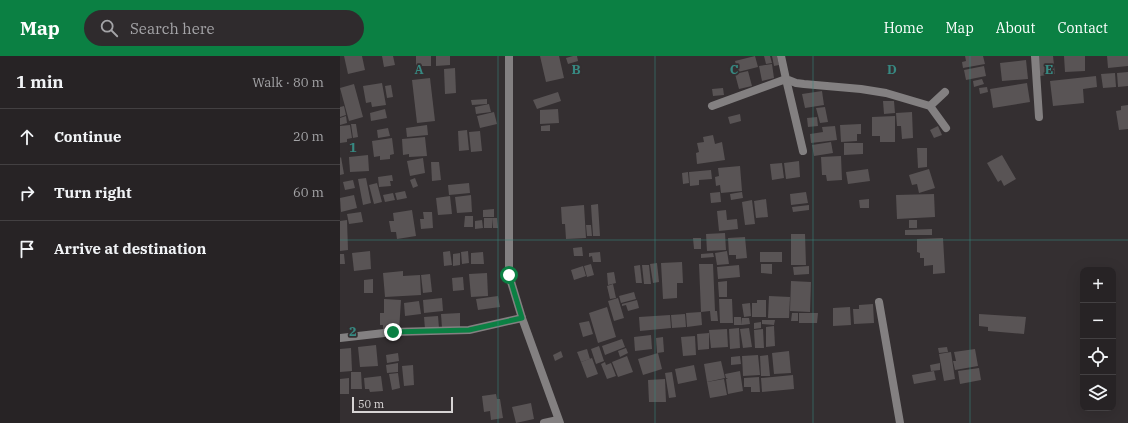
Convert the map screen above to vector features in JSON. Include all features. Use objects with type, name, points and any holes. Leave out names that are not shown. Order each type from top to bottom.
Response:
[{"type":"street","points":[[509,56],[509,275],[522,318],[559,421],[544,423]]},
{"type":"street","points":[[781,56],[804,151]]},
{"type":"street","points":[[1035,56],[1039,117]]},
{"type":"street","points":[[712,106],[786,79],[796,83],[861,89],[886,93],[930,106],[946,128]]},
{"type":"street","points":[[930,106],[944,92]]},
{"type":"street","points":[[879,302],[900,423]]},
{"type":"street","points":[[340,338],[393,332],[469,330],[522,318]]},
{"type":"building","points":[[344,56],[362,56],[365,70],[348,74]]},
{"type":"building","points":[[382,56],[393,56],[395,65],[384,67]]},
{"type":"building","points":[[416,56],[431,56],[431,66],[416,66]]},
{"type":"building","points":[[436,56],[450,56],[450,65],[436,66]]},
{"type":"building","points":[[540,56],[559,56],[564,78],[546,82]]},
{"type":"building","points":[[577,56],[578,61],[568,64],[566,58]]},
{"type":"building","points":[[755,56],[758,67],[738,72],[735,61]]},
{"type":"building","points":[[764,56],[770,56],[772,63],[766,64]]},
{"type":"building","points":[[772,56],[777,56],[779,65],[774,66]]},
{"type":"building","points":[[965,56],[983,56],[985,64],[963,68],[962,62],[966,61]]},
{"type":"building","points":[[1038,56],[1053,56],[1055,74],[1040,76]]},
{"type":"building","points":[[1064,56],[1085,56],[1085,71],[1065,72]]},
{"type":"building","points":[[1107,56],[1128,56],[1128,66],[1108,68]]},
{"type":"building","points":[[1026,60],[1028,79],[1002,81],[1000,63]]},
{"type":"building","points":[[772,64],[774,78],[762,81],[759,66]]},
{"type":"building","points":[[984,66],[986,76],[966,80],[964,70]]},
{"type":"building","points":[[455,68],[456,93],[445,94],[444,69]]},
{"type":"building","points":[[748,71],[752,86],[739,89],[735,74]]},
{"type":"building","points":[[1128,72],[1128,86],[1118,87],[1117,73]]},
{"type":"building","points":[[1115,73],[1116,87],[1103,88],[1101,74]]},
{"type":"building","points":[[1096,76],[1097,87],[1083,89],[1084,103],[1053,106],[1050,81]]},
{"type":"building","points":[[430,78],[435,121],[417,123],[412,80]]},
{"type":"building","points":[[982,79],[984,84],[974,87],[973,81]]},
{"type":"building","points":[[382,83],[386,105],[372,107],[371,102],[366,103],[363,86]]},
{"type":"building","points":[[1027,83],[1030,102],[993,108],[990,89]]},
{"type":"building","points":[[354,84],[363,117],[349,121],[340,88]]},
{"type":"building","points":[[391,85],[393,97],[387,98],[385,86]]},
{"type":"building","points":[[987,87],[988,92],[980,94],[979,88]]},
{"type":"building","points":[[723,88],[724,95],[713,96],[712,89]]},
{"type":"building","points":[[822,91],[824,105],[805,108],[802,94]]},
{"type":"building","points":[[558,92],[561,101],[537,109],[533,100]]},
{"type":"building","points":[[487,99],[487,104],[472,105],[471,100]]},
{"type":"building","points":[[883,101],[894,101],[895,113],[884,114]]},
{"type":"building","points":[[489,104],[491,112],[476,114],[475,107]]},
{"type":"building","points":[[1128,105],[1128,129],[1119,130],[1116,111],[1121,110],[1121,106]]},
{"type":"building","points":[[344,106],[346,115],[340,117],[340,107]]},
{"type":"building","points":[[825,107],[828,122],[820,123],[816,108]]},
{"type":"building","points":[[385,109],[387,118],[371,121],[370,113]]},
{"type":"building","points":[[558,109],[559,123],[540,124],[540,110]]},
{"type":"building","points":[[494,112],[497,124],[480,128],[477,116]]},
{"type":"building","points":[[912,112],[913,138],[902,139],[901,126],[897,126],[896,113]]},
{"type":"building","points":[[740,114],[741,121],[730,124],[728,117]]},
{"type":"building","points":[[346,116],[347,123],[340,125],[340,118]]},
{"type":"building","points":[[895,116],[895,142],[880,142],[880,136],[872,136],[872,117]]},
{"type":"building","points":[[817,117],[818,126],[808,127],[807,118]]},
{"type":"building","points":[[351,124],[356,124],[358,137],[353,138]]},
{"type":"building","points":[[861,124],[861,134],[857,134],[857,141],[841,142],[840,125]]},
{"type":"building","points":[[350,125],[352,138],[347,139],[347,142],[340,143],[340,126]]},
{"type":"building","points":[[427,125],[428,135],[407,137],[406,128]]},
{"type":"building","points":[[550,125],[550,131],[541,131],[541,126]]},
{"type":"building","points":[[835,126],[837,140],[811,143],[810,134],[823,132],[822,127]]},
{"type":"building","points":[[938,126],[942,135],[934,138],[930,130]]},
{"type":"building","points":[[388,128],[390,136],[378,138],[377,130]]},
{"type":"building","points":[[467,130],[469,150],[459,151],[458,131]]},
{"type":"building","points":[[480,131],[482,151],[471,152],[469,132]]},
{"type":"building","points":[[713,135],[715,144],[722,142],[725,160],[697,164],[696,153],[699,152],[697,143],[704,142],[703,137]]},
{"type":"building","points":[[425,137],[427,156],[409,157],[409,154],[403,155],[402,139]]},
{"type":"building","points":[[392,138],[394,154],[390,155],[390,159],[380,160],[380,156],[374,157],[372,141]]},
{"type":"building","points":[[831,142],[833,153],[814,156],[812,145]]},
{"type":"building","points":[[844,143],[863,143],[863,154],[844,155]]},
{"type":"building","points":[[917,148],[927,148],[927,167],[918,168]]},
{"type":"building","points":[[368,155],[369,171],[350,172],[349,157]]},
{"type":"building","points":[[1002,155],[1016,179],[1004,186],[1001,180],[998,182],[987,163]]},
{"type":"building","points":[[841,156],[842,180],[827,181],[826,175],[822,175],[821,157]]},
{"type":"building","points":[[341,157],[344,174],[340,175],[340,158]]},
{"type":"building","points":[[423,158],[425,173],[410,176],[407,161]]},
{"type":"building","points":[[799,161],[800,177],[786,179],[784,163]]},
{"type":"building","points":[[431,162],[439,162],[441,180],[432,181]]},
{"type":"building","points":[[782,163],[784,178],[772,180],[770,164]]},
{"type":"building","points":[[740,166],[742,191],[721,193],[720,185],[716,186],[715,177],[719,176],[718,168]]},
{"type":"building","points":[[868,169],[870,181],[848,184],[846,172]]},
{"type":"building","points":[[929,169],[935,188],[919,193],[917,184],[912,185],[909,175]]},
{"type":"building","points":[[711,170],[712,179],[699,180],[699,185],[690,186],[689,172]]},
{"type":"building","points":[[688,172],[689,183],[683,184],[682,173]]},
{"type":"building","points":[[392,175],[393,181],[390,181],[391,186],[379,187],[378,177]]},
{"type":"building","points":[[366,178],[371,203],[363,205],[358,179]]},
{"type":"building","points":[[415,178],[418,186],[413,188],[410,180]]},
{"type":"building","points":[[353,180],[355,188],[345,190],[343,182]]},
{"type":"building","points":[[377,183],[382,202],[374,204],[369,185]]},
{"type":"building","points":[[469,183],[470,193],[449,195],[448,185]]},
{"type":"building","points":[[405,191],[407,198],[397,200],[395,193]]},
{"type":"building","points":[[720,192],[721,202],[711,203],[710,193]]},
{"type":"building","points":[[742,192],[743,198],[731,200],[730,194]]},
{"type":"building","points":[[806,192],[808,203],[791,205],[790,194]]},
{"type":"building","points":[[393,193],[395,200],[385,202],[383,195]]},
{"type":"building","points":[[934,194],[935,217],[897,219],[896,195]]},
{"type":"building","points":[[354,195],[357,208],[341,212],[340,198]]},
{"type":"building","points":[[471,195],[472,212],[457,213],[455,197]]},
{"type":"building","points":[[450,196],[452,214],[438,215],[436,198]]},
{"type":"building","points":[[766,199],[768,217],[756,218],[754,201]]},
{"type":"building","points":[[869,199],[869,208],[860,208],[859,200]]},
{"type":"building","points":[[752,200],[755,224],[745,225],[742,202]]},
{"type":"building","points":[[598,204],[600,236],[593,236],[591,205]]},
{"type":"building","points":[[584,205],[586,238],[566,239],[565,224],[562,224],[561,207]]},
{"type":"building","points":[[809,205],[809,210],[793,212],[792,207]]},
{"type":"building","points":[[494,209],[494,217],[483,217],[483,210]]},
{"type":"building","points":[[412,210],[416,236],[397,239],[396,232],[391,232],[389,221],[394,221],[393,213]]},
{"type":"building","points":[[726,210],[727,220],[737,219],[738,229],[719,231],[717,211]]},
{"type":"building","points":[[361,212],[363,222],[349,224],[347,214]]},
{"type":"building","points":[[423,212],[432,212],[433,228],[421,229],[420,219],[424,219]]},
{"type":"building","points":[[465,216],[473,216],[473,227],[464,227]]},
{"type":"building","points":[[484,218],[492,218],[492,228],[484,228]]},
{"type":"building","points":[[492,218],[497,218],[498,228],[493,228]]},
{"type":"building","points":[[347,220],[348,250],[340,251],[340,221]]},
{"type":"building","points":[[482,220],[483,228],[475,229],[475,221]]},
{"type":"building","points":[[909,220],[917,220],[917,228],[909,228]]},
{"type":"building","points":[[586,225],[591,225],[592,236],[587,236]]},
{"type":"building","points":[[932,229],[932,235],[905,235],[905,230]]},
{"type":"building","points":[[725,233],[726,250],[707,251],[706,234]]},
{"type":"building","points":[[791,234],[805,234],[806,265],[791,265]]},
{"type":"building","points":[[745,237],[747,258],[736,259],[736,255],[729,255],[728,238]]},
{"type":"building","points":[[693,238],[701,238],[701,249],[694,249]]},
{"type":"building","points":[[943,238],[945,273],[933,274],[933,265],[924,266],[924,258],[920,258],[920,253],[917,252],[917,239]]},
{"type":"building","points":[[582,247],[583,256],[574,256],[573,248]]},
{"type":"building","points":[[370,251],[371,269],[354,271],[352,253]]},
{"type":"building","points":[[450,251],[452,265],[444,266],[443,252]]},
{"type":"building","points":[[468,251],[469,263],[462,264],[461,252]]},
{"type":"building","points":[[727,251],[729,264],[717,265],[715,253]]},
{"type":"building","points":[[483,252],[484,264],[471,264],[471,253]]},
{"type":"building","points":[[600,252],[601,262],[593,262],[592,256],[589,257],[589,253]]},
{"type":"building","points":[[760,252],[782,252],[782,262],[760,262]]},
{"type":"building","points":[[460,253],[460,265],[453,266],[453,254]]},
{"type":"building","points":[[713,253],[714,257],[701,258],[701,254]]},
{"type":"building","points":[[340,254],[344,254],[345,264],[340,264]]},
{"type":"building","points":[[682,262],[683,283],[677,283],[677,298],[663,299],[661,263]]},
{"type":"building","points":[[657,263],[659,282],[653,283],[650,264]]},
{"type":"building","points":[[591,264],[594,275],[587,277],[584,266]]},
{"type":"building","points":[[699,264],[713,264],[715,311],[717,311],[718,321],[711,321],[710,311],[701,312]]},
{"type":"building","points":[[761,264],[772,264],[772,274],[761,273]]},
{"type":"building","points":[[640,265],[642,283],[636,283],[634,266]]},
{"type":"building","points":[[642,265],[649,265],[651,284],[644,284]]},
{"type":"building","points":[[739,265],[740,277],[718,279],[717,267]]},
{"type":"building","points":[[583,266],[586,276],[574,280],[571,270]]},
{"type":"building","points":[[809,266],[809,274],[794,275],[793,267]]},
{"type":"building","points":[[403,271],[403,276],[420,275],[421,295],[385,297],[383,273]]},
{"type":"building","points":[[614,272],[616,283],[608,285],[607,273]]},
{"type":"building","points":[[487,273],[488,296],[471,297],[469,274]]},
{"type":"building","points":[[430,274],[432,292],[423,293],[421,275]]},
{"type":"building","points":[[463,277],[464,290],[453,291],[452,278]]},
{"type":"building","points":[[373,279],[373,293],[364,293],[364,280]]},
{"type":"building","points":[[727,281],[727,297],[719,297],[718,282]]},
{"type":"building","points":[[791,281],[811,282],[810,312],[790,311]]},
{"type":"building","points":[[613,284],[616,298],[610,299],[607,286]]},
{"type":"building","points":[[634,292],[636,299],[621,303],[619,296]]},
{"type":"building","points":[[498,296],[500,307],[478,310],[476,299]]},
{"type":"building","points":[[769,296],[790,297],[789,318],[768,318]]},
{"type":"building","points":[[442,298],[443,311],[424,313],[423,300]]},
{"type":"building","points":[[618,298],[624,318],[614,321],[608,301]]},
{"type":"building","points":[[384,299],[401,300],[399,331],[383,330],[383,325],[380,325],[380,313],[384,313]]},
{"type":"building","points":[[719,299],[732,299],[733,323],[720,323]]},
{"type":"building","points":[[637,300],[639,308],[628,311],[626,305],[622,306],[622,304]]},
{"type":"building","points":[[757,300],[766,300],[766,317],[752,317],[752,303],[757,303]]},
{"type":"building","points":[[419,301],[421,314],[405,316],[404,303]]},
{"type":"building","points":[[750,303],[751,316],[744,317],[742,304]]},
{"type":"building","points":[[873,304],[874,323],[854,324],[853,309],[859,309],[859,305]]},
{"type":"building","points":[[607,307],[616,337],[598,343],[589,313]]},
{"type":"building","points":[[850,307],[851,325],[833,326],[833,308]]},
{"type":"building","points":[[701,312],[702,325],[687,327],[686,313]]},
{"type":"building","points":[[460,313],[460,327],[442,328],[441,314]]},
{"type":"building","points":[[792,313],[798,313],[798,321],[791,321]]},
{"type":"building","points":[[799,313],[818,313],[817,323],[799,323]]},
{"type":"building","points":[[685,314],[686,327],[672,328],[671,315]]},
{"type":"building","points":[[979,314],[1026,317],[1024,334],[988,331],[988,327],[979,326]]},
{"type":"building","points":[[670,315],[671,328],[640,331],[639,317]]},
{"type":"building","points":[[438,316],[439,328],[425,329],[424,317]]},
{"type":"building","points":[[734,317],[741,317],[742,325],[734,325]]},
{"type":"building","points":[[742,318],[749,318],[750,324],[742,325]]},
{"type":"building","points":[[762,320],[775,320],[774,325],[762,324]]},
{"type":"building","points":[[589,321],[593,334],[583,337],[579,323]]},
{"type":"building","points":[[761,322],[761,328],[754,329],[754,323]]},
{"type":"building","points":[[774,326],[775,346],[766,347],[766,327]]},
{"type":"building","points":[[739,328],[740,348],[730,349],[729,329]]},
{"type":"building","points":[[749,328],[752,347],[743,348],[740,329]]},
{"type":"building","points":[[727,329],[728,347],[711,348],[709,330]]},
{"type":"building","points":[[763,329],[764,348],[755,348],[754,330]]},
{"type":"building","points":[[709,333],[709,349],[698,350],[697,334]]},
{"type":"building","points":[[651,335],[652,349],[635,351],[634,337]]},
{"type":"building","points":[[695,336],[696,355],[683,356],[681,337]]},
{"type":"building","points":[[663,337],[664,352],[657,353],[656,338]]},
{"type":"building","points":[[622,339],[625,347],[605,355],[602,346]]},
{"type":"building","points":[[376,345],[378,366],[360,367],[358,347]]},
{"type":"building","points":[[599,346],[604,361],[596,364],[591,349]]},
{"type":"building","points":[[947,347],[948,352],[939,353],[938,348]]},
{"type":"building","points":[[351,348],[352,371],[340,372],[340,349]]},
{"type":"building","points":[[626,348],[628,353],[620,357],[618,351]]},
{"type":"building","points":[[587,349],[590,359],[581,362],[577,352]]},
{"type":"building","points":[[975,349],[978,366],[955,370],[953,361],[956,361],[954,352]]},
{"type":"building","points":[[561,351],[563,357],[555,361],[553,355]]},
{"type":"building","points":[[789,351],[791,373],[774,374],[772,353]]},
{"type":"building","points":[[951,352],[955,379],[944,381],[939,354]]},
{"type":"building","points":[[398,353],[399,361],[387,363],[386,355]]},
{"type":"building","points":[[658,353],[662,369],[643,375],[638,359]]},
{"type":"building","points":[[758,355],[760,375],[743,376],[742,356]]},
{"type":"building","points":[[768,355],[770,376],[761,376],[760,356]]},
{"type":"building","points":[[627,356],[633,372],[618,377],[612,362]]},
{"type":"building","points":[[740,356],[741,364],[731,365],[731,357]]},
{"type":"building","points":[[592,358],[598,374],[587,378],[581,362]]},
{"type":"building","points":[[721,361],[725,378],[707,382],[704,364]]},
{"type":"building","points":[[605,362],[606,365],[611,363],[616,376],[607,379],[601,364]]},
{"type":"building","points":[[398,363],[398,372],[387,373],[386,365]]},
{"type":"building","points":[[940,363],[940,370],[931,371],[930,365]]},
{"type":"building","points":[[413,365],[414,385],[404,386],[402,366]]},
{"type":"building","points":[[694,365],[697,380],[678,384],[675,369]]},
{"type":"building","points":[[979,368],[981,380],[960,384],[958,371]]},
{"type":"building","points":[[740,371],[743,391],[728,394],[726,379],[728,378],[726,378],[725,374]]},
{"type":"building","points":[[934,371],[936,380],[914,384],[912,375]]},
{"type":"building","points":[[351,372],[361,372],[362,389],[351,389]]},
{"type":"building","points":[[672,372],[676,397],[669,398],[665,373]]},
{"type":"building","points":[[398,373],[400,388],[392,390],[389,374]]},
{"type":"building","points":[[793,375],[794,389],[762,392],[761,378]]},
{"type":"building","points":[[381,376],[383,391],[370,392],[369,389],[365,389],[364,378]]},
{"type":"building","points":[[759,377],[760,392],[751,392],[751,387],[744,387],[744,378]]},
{"type":"building","points":[[349,378],[349,394],[340,394],[340,379]]},
{"type":"building","points":[[665,379],[666,402],[649,402],[648,380]]},
{"type":"building","points":[[724,379],[727,395],[710,398],[707,382]]},
{"type":"building","points":[[496,394],[497,399],[500,399],[503,418],[491,420],[490,411],[484,412],[482,396]]},
{"type":"building","points":[[531,403],[534,419],[516,423],[512,407]]},
{"type":"route","points":[[393,332],[469,330],[522,318],[509,275]]}]
